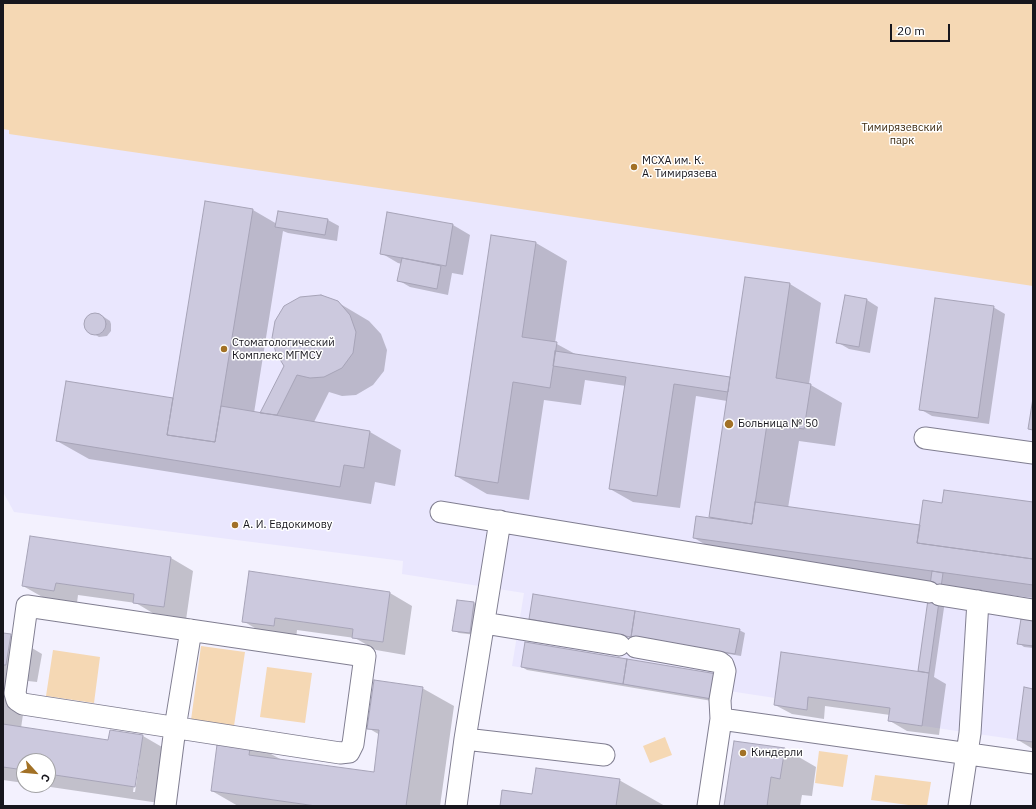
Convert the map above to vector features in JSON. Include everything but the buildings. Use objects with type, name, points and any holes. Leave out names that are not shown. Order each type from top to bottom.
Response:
[{"type":"lane","points":[[925,438],[1033,453]]},
{"type":"lane","points":[[441,512],[1033,610]]},
{"type":"lane","points":[[456,806],[500,522]]},
{"type":"lane","points":[[959,806],[970,733],[978,601]]},
{"type":"lane","points":[[27,606],[365,656],[353,744],[349,752],[340,753],[175,728],[23,704],[17,700],[15,693],[27,606]]},
{"type":"lane","points":[[484,623],[719,662],[723,665],[725,671],[720,700],[721,719],[708,806]]},
{"type":"lane","points":[[165,806],[190,630]]},
{"type":"lane","points":[[721,719],[1033,763]]},
{"type":"lane","points":[[466,739],[604,755]]},
{"type":"shaded area","points":[[3,3],[1033,3],[1033,742],[888,721],[890,708],[809,697],[807,710],[774,705],[775,698],[729,691],[727,702],[512,666],[524,593],[402,574],[403,561],[14,512],[3,492]]},
{"type":"green space","name":"Тимирязевский парк","points":[[3,3],[1033,3],[1033,286],[9,134],[9,130],[3,129]]},
{"type":"green space","points":[[201,646],[245,652],[234,726],[191,720]]},
{"type":"green space","points":[[53,650],[100,657],[94,703],[46,696]]},
{"type":"green space","points":[[267,667],[312,673],[305,723],[260,717]]},
{"type":"green space","points":[[665,737],[672,755],[650,763],[643,746]]},
{"type":"green space","points":[[819,751],[848,755],[843,787],[815,783]]},
{"type":"green space","points":[[875,775],[931,782],[927,806],[871,800]]},
{"type":"place","name":"МСХА им. К. А. Тимирязева","points":[[634,167]]},
{"type":"place","name":"Стоматологический Комплекс МГМСУ","points":[[224,349]]},
{"type":"place","name":"Больница № 50","points":[[729,424]]},
{"type":"place","name":"А. И. Евдокимову","points":[[235,525]]},
{"type":"place","name":"Киндерли","points":[[743,753]]}]
